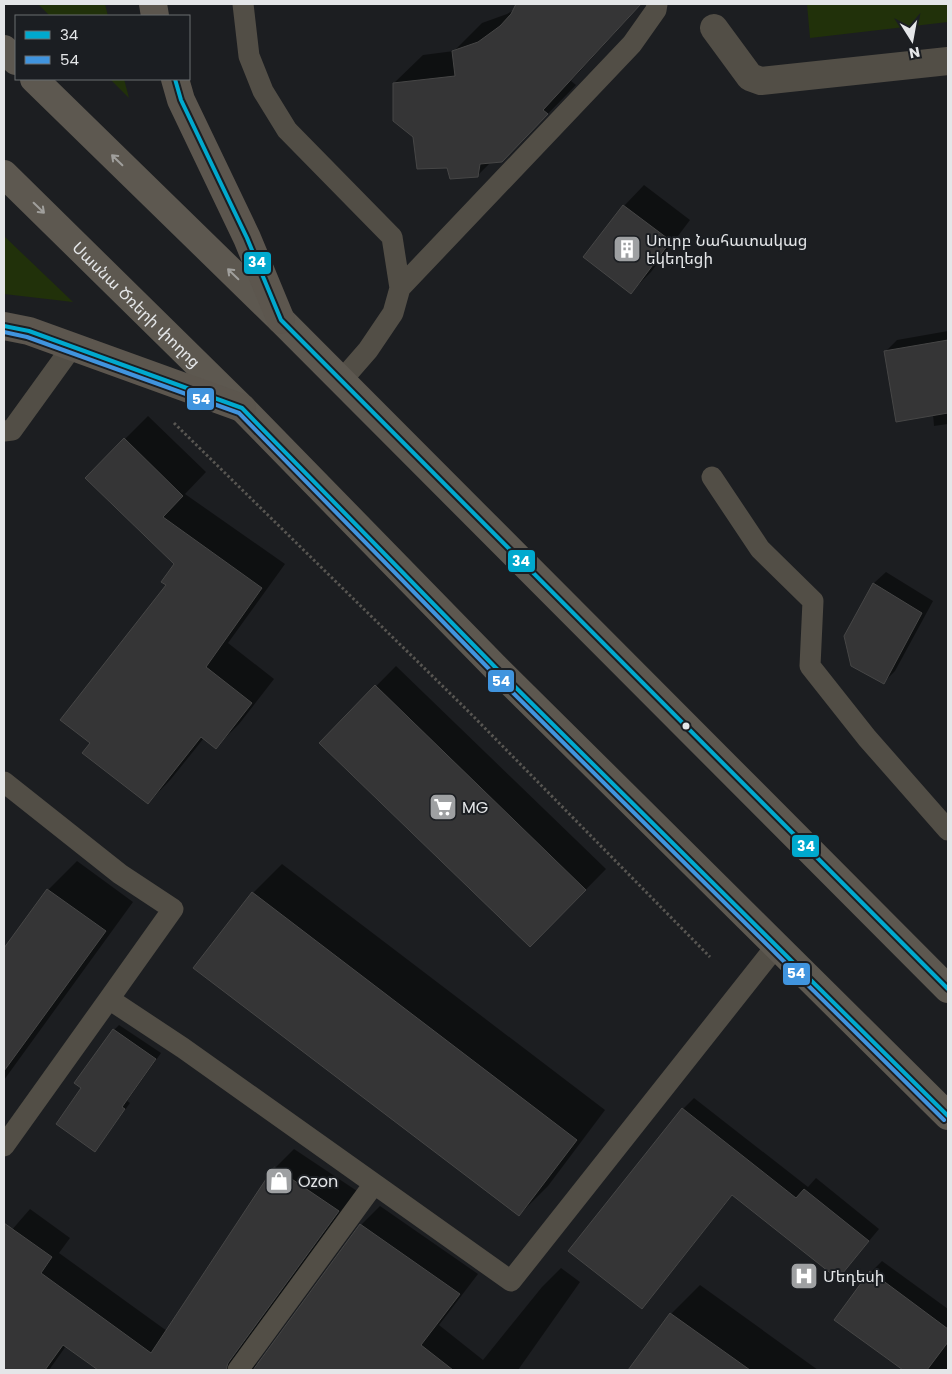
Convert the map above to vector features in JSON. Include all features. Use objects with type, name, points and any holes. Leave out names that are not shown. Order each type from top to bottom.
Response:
[{"type":"main road","points":[[4,49],[15,60]]},
{"type":"main road","points":[[35,80],[281,320],[947,980]]},
{"type":"main road","points":[[175,80],[181,100],[247,238],[281,320]]},
{"type":"main road","name":"Սասնա Ծռերի փողոց","points":[[4,174],[242,408],[495,667],[948,1116]]},
{"type":"main road","points":[[4,326],[29,331],[242,408]]},
{"type":"street","points":[[714,28],[750,77],[762,81],[948,61]]},
{"type":"lane","points":[[243,4],[249,56],[263,91],[287,130],[392,237],[400,288],[393,313],[368,350],[341,381]]},
{"type":"lane","points":[[400,288],[632,44],[656,10],[658,4]]},
{"type":"lane","points":[[4,431],[12,430],[72,347]]},
{"type":"lane","points":[[712,477],[760,549],[813,601],[810,666],[867,738],[947,826],[948,830]]},
{"type":"lane","points":[[4,782],[120,874],[172,909],[4,1146]]},
{"type":"lane","points":[[109,999],[183,1048],[511,1280],[777,945]]},
{"type":"lane","points":[[238,1370],[374,1184]]},
{"type":"path","points":[[170,419],[470,712],[710,957]]},
{"type":"green space","points":[[38,4],[105,4],[108,15],[49,15]]},
{"type":"green space","points":[[807,4],[948,4],[948,22],[810,38]]},
{"type":"green space","points":[[111,80],[124,80],[129,98]]},
{"type":"green space","points":[[4,236],[73,302],[4,294]]},
{"type":"building","points":[[516,4],[641,4],[543,110],[548,114],[502,162],[480,164],[478,177],[450,179],[447,168],[417,169],[413,137],[393,121],[393,83],[455,76],[452,51],[478,42],[500,26],[511,14]]},
{"type":"building","name":"Սուրբ Նահատակաց եկեղեցի","points":[[623,205],[671,241],[631,294],[583,257]]},
{"type":"building","points":[[948,340],[948,413],[896,422],[884,351]]},
{"type":"building","points":[[124,438],[183,496],[163,517],[262,588],[206,667],[252,703],[216,749],[201,737],[148,804],[82,753],[90,743],[60,720],[166,585],[161,582],[174,564],[85,478]]},
{"type":"building","points":[[873,583],[922,613],[884,684],[851,666],[844,636]]},
{"type":"building","points":[[375,685],[586,890],[530,947],[319,743]]},
{"type":"building","points":[[47,889],[106,931],[4,1071],[4,948]]},
{"type":"building","points":[[252,892],[577,1140],[519,1216],[193,968]]},
{"type":"building","points":[[113,1029],[156,1059],[122,1107],[125,1109],[95,1152],[56,1124],[81,1088],[74,1083]]},
{"type":"building","points":[[682,1108],[796,1198],[804,1189],[869,1241],[838,1279],[732,1195],[642,1309],[568,1251]]},
{"type":"building","points":[[274,1167],[339,1211],[228,1363],[226,1370],[98,1370],[63,1345],[45,1370],[4,1370],[4,1223],[52,1257],[41,1273],[151,1353]]},
{"type":"building","points":[[360,1224],[460,1294],[421,1345],[453,1370],[253,1370]]},
{"type":"building","points":[[870,1271],[948,1329],[948,1342],[927,1370],[903,1370],[834,1320]]},
{"type":"building","points":[[670,1313],[750,1370],[628,1370]]},
{"type":"transit line","name":"34","points":[[175,80],[181,100],[247,238],[281,320],[948,989]]},
{"type":"transit line","name":"34","points":[[4,326],[29,331],[242,408],[495,667],[948,1116]]},
{"type":"transit line","name":"54","points":[[4,332],[27,337],[239,413],[491,671],[944,1120]]},
{"type":"place","name":"Սուրբ Նահատակաց եկեղեցի","points":[[627,249]]},
{"type":"place","name":"MG","points":[[443,807]]},
{"type":"place","name":"Ozon","points":[[279,1181]]},
{"type":"place","name":"Մեդեսի","points":[[804,1276]]}]
